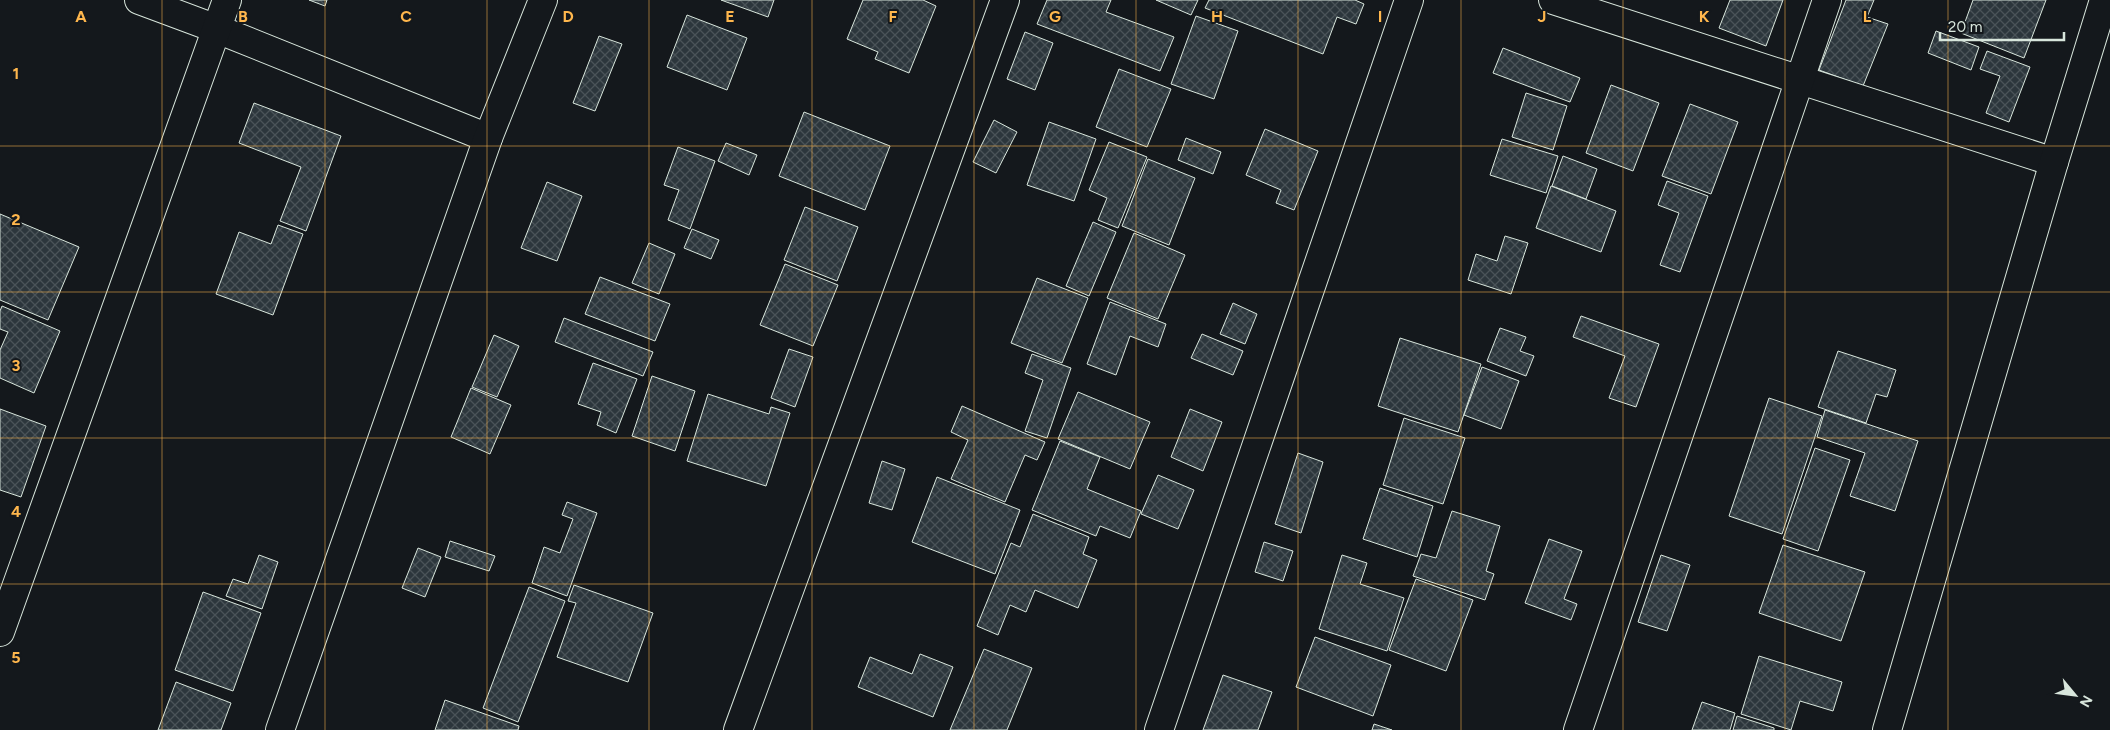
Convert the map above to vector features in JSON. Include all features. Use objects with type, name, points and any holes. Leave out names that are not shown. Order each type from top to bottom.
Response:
[{"type":"street","points":[[139,0],[217,28],[488,138]]},
{"type":"street","points":[[0,632],[227,0]]},
{"type":"street","points":[[280,730],[488,138],[543,0]]},
{"type":"street","points":[[738,730],[1006,0]]},
{"type":"street","points":[[1159,730],[1409,0]]},
{"type":"street","points":[[1553,0],[2054,162]]},
{"type":"street","points":[[1578,730],[1827,0]]},
{"type":"street","points":[[1887,730],[2054,162],[2104,0]]},
{"type":"building","points":[[309,0],[327,0],[325,6]]},
{"type":"building","points":[[721,0],[774,0],[768,17]]},
{"type":"building","points":[[863,0],[923,0],[936,6],[909,73],[875,59],[878,52],[847,39]]},
{"type":"building","points":[[1047,0],[1111,0],[1106,12],[1174,37],[1160,71],[1037,24]]},
{"type":"building","points":[[1156,0],[1198,0],[1191,15]]},
{"type":"building","points":[[1209,0],[1355,0],[1364,4],[1356,24],[1337,17],[1323,54],[1205,8]]},
{"type":"building","points":[[1730,0],[1783,0],[1766,46],[1719,28]]},
{"type":"building","points":[[1846,0],[1874,0],[1867,17],[1888,24],[1863,86],[1819,70]]},
{"type":"building","points":[[1973,0],[2046,0],[2024,58],[1961,33]]},
{"type":"building","points":[[687,15],[747,38],[727,90],[667,67]]},
{"type":"building","points":[[1196,16],[1238,31],[1214,99],[1171,84]]},
{"type":"building","points":[[1936,31],[1979,47],[1971,70],[1928,53]]},
{"type":"building","points":[[1025,32],[1053,43],[1035,90],[1007,79]]},
{"type":"building","points":[[599,36],[622,44],[595,111],[573,103]]},
{"type":"building","points":[[1503,48],[1580,78],[1570,102],[1493,73]]},
{"type":"building","points":[[1987,51],[2030,67],[2009,122],[1986,113],[2000,76],[1980,69]]},
{"type":"building","points":[[1119,69],[1171,89],[1147,147],[1096,127]]},
{"type":"building","points":[[1611,85],[1659,103],[1633,171],[1586,153]]},
{"type":"building","points":[[1526,93],[1567,106],[1553,150],[1512,137]]},
{"type":"building","points":[[254,103],[341,136],[306,231],[280,221],[301,167],[239,143]]},
{"type":"building","points":[[1690,104],[1738,122],[1711,194],[1662,176]]},
{"type":"building","points":[[804,112],[890,146],[865,210],[779,176]]},
{"type":"building","points":[[994,120],[1017,132],[996,173],[973,162]]},
{"type":"building","points":[[1049,122],[1096,139],[1074,201],[1027,185]]},
{"type":"building","points":[[1265,129],[1318,151],[1294,210],[1276,203],[1281,190],[1246,175]]},
{"type":"building","points":[[1186,138],[1221,152],[1213,174],[1178,160]]},
{"type":"building","points":[[1502,139],[1558,156],[1546,193],[1490,175]]},
{"type":"building","points":[[1109,142],[1147,157],[1118,228],[1098,220],[1107,198],[1089,190]]},
{"type":"building","points":[[726,143],[757,155],[749,175],[718,161]]},
{"type":"building","points":[[678,147],[715,161],[690,229],[668,220],[679,190],[664,185]]},
{"type":"building","points":[[1563,156],[1597,169],[1586,199],[1552,186]]},
{"type":"building","points":[[1148,159],[1195,178],[1169,245],[1122,226]]},
{"type":"building","points":[[1667,181],[1708,196],[1680,272],[1660,265],[1679,213],[1658,205]]},
{"type":"building","points":[[547,182],[582,196],[557,261],[521,248]]},
{"type":"building","points":[[1551,186],[1616,211],[1601,252],[1536,228]]},
{"type":"building","points":[[805,207],[858,227],[837,281],[784,260]]},
{"type":"building","points":[[0,214],[79,247],[48,320],[0,300]]},
{"type":"building","points":[[1093,222],[1116,232],[1089,296],[1066,286]]},
{"type":"building","points":[[278,225],[303,234],[273,315],[216,294],[239,232],[271,244]]},
{"type":"building","points":[[692,229],[719,240],[711,259],[684,248]]},
{"type":"building","points":[[1134,233],[1185,255],[1158,319],[1107,298]]},
{"type":"building","points":[[1505,236],[1528,243],[1511,294],[1468,280],[1476,254],[1497,261]]},
{"type":"building","points":[[649,243],[675,254],[659,294],[632,283]]},
{"type":"building","points":[[785,264],[838,285],[813,346],[760,325]]},
{"type":"building","points":[[600,277],[670,304],[655,341],[585,314]]},
{"type":"building","points":[[1037,278],[1088,298],[1062,363],[1011,343]]},
{"type":"building","points":[[1110,302],[1166,324],[1158,347],[1130,336],[1116,375],[1087,364]]},
{"type":"building","points":[[1233,303],[1257,314],[1245,344],[1220,334]]},
{"type":"building","points":[[2,306],[60,331],[34,393],[0,378],[0,350],[8,332],[0,329],[0,311]]},
{"type":"building","points":[[1581,316],[1659,344],[1636,407],[1609,398],[1625,356],[1573,337]]},
{"type":"building","points":[[564,318],[653,352],[643,376],[555,342]]},
{"type":"building","points":[[1500,328],[1526,337],[1520,351],[1534,356],[1526,376],[1487,361]]},
{"type":"building","points":[[1202,334],[1243,351],[1233,375],[1191,358]]},
{"type":"building","points":[[494,335],[519,346],[497,397],[472,387]]},
{"type":"building","points":[[1400,338],[1481,364],[1458,432],[1378,406]]},
{"type":"building","points":[[789,349],[813,357],[795,407],[771,398]]},
{"type":"building","points":[[1838,351],[1896,370],[1887,397],[1876,394],[1866,423],[1818,407]]},
{"type":"building","points":[[1032,354],[1071,368],[1047,438],[1025,431],[1043,380],[1025,373]]},
{"type":"building","points":[[593,363],[637,379],[616,433],[597,425],[601,412],[578,404]]},
{"type":"building","points":[[1482,367],[1519,381],[1501,429],[1464,415]]},
{"type":"building","points":[[652,376],[695,391],[675,451],[632,436]]},
{"type":"building","points":[[471,388],[511,405],[490,454],[451,437]]},
{"type":"building","points":[[1078,392],[1150,422],[1130,469],[1058,439]]},
{"type":"building","points":[[708,394],[769,414],[771,407],[790,413],[766,486],[687,461]]},
{"type":"building","points":[[1769,398],[1822,416],[1782,534],[1729,516]]},
{"type":"building","points":[[962,406],[1045,442],[1037,460],[1025,455],[1005,502],[951,479],[968,440],[951,432]]},
{"type":"building","points":[[0,409],[46,426],[21,497],[0,490]]},
{"type":"building","points":[[1190,409],[1222,422],[1203,471],[1171,457]]},
{"type":"building","points":[[1825,410],[1918,441],[1895,511],[1850,496],[1865,453],[1817,437]]},
{"type":"building","points":[[1404,418],[1465,438],[1443,504],[1383,485]]},
{"type":"building","points":[[1060,441],[1100,457],[1087,489],[1141,511],[1130,538],[1100,526],[1096,536],[1032,510]]},
{"type":"building","points":[[1815,448],[1850,460],[1818,551],[1783,539]]},
{"type":"building","points":[[1298,453],[1323,462],[1301,533],[1275,524]]},
{"type":"building","points":[[882,461],[905,469],[892,510],[869,503]]},
{"type":"building","points":[[1158,475],[1194,490],[1178,529],[1141,514]]},
{"type":"building","points":[[937,477],[1020,510],[995,574],[912,542]]},
{"type":"building","points":[[1380,488],[1433,506],[1417,557],[1363,539]]},
{"type":"building","points":[[567,502],[597,513],[567,596],[532,583],[544,547],[560,553],[573,519],[562,515]]},
{"type":"building","points":[[1452,511],[1500,526],[1486,571],[1494,574],[1485,600],[1413,576],[1421,554],[1436,558]]},
{"type":"building","points":[[1033,514],[1089,537],[1083,554],[1097,560],[1078,608],[1035,590],[1026,612],[1010,605],[998,635],[977,626],[1011,543],[1020,547]]},
{"type":"building","points":[[1549,539],[1582,551],[1564,599],[1577,604],[1571,620],[1525,603]]},
{"type":"building","points":[[450,541],[495,556],[489,571],[445,557]]},
{"type":"building","points":[[1264,542],[1293,551],[1283,581],[1255,572]]},
{"type":"building","points":[[1783,545],[1865,572],[1841,641],[1759,613]]},
{"type":"building","points":[[418,548],[441,557],[425,597],[402,588]]},
{"type":"building","points":[[259,555],[278,562],[262,609],[226,596],[233,579],[248,584]]},
{"type":"building","points":[[1342,555],[1367,563],[1360,584],[1404,598],[1387,651],[1319,629]]},
{"type":"building","points":[[1661,555],[1690,565],[1667,631],[1638,622]]},
{"type":"building","points":[[1416,579],[1473,600],[1446,671],[1389,650]]},
{"type":"building","points":[[574,585],[653,613],[628,682],[557,657],[576,603],[568,601]]},
{"type":"building","points":[[529,587],[565,601],[518,722],[483,708]]},
{"type":"building","points":[[203,592],[261,613],[233,691],[175,670]]},
{"type":"building","points":[[1315,637],[1391,665],[1373,716],[1296,687]]},
{"type":"building","points":[[984,649],[1032,668],[1007,730],[950,730]]},
{"type":"building","points":[[920,654],[953,667],[933,717],[858,687],[870,657],[912,674]]},
{"type":"building","points":[[1759,656],[1842,682],[1833,711],[1800,701],[1791,730],[1741,714]]},
{"type":"building","points":[[1223,675],[1272,692],[1258,730],[1203,730]]},
{"type":"building","points":[[176,682],[231,703],[221,730],[158,730]]},
{"type":"building","points":[[445,700],[519,726],[518,730],[435,730]]},
{"type":"building","points":[[1702,702],[1735,713],[1730,730],[1692,730]]},
{"type":"building","points":[[1737,716],[1774,728],[1774,730],[1733,730]]},
{"type":"building","points":[[1374,724],[1392,730],[1372,730]]}]
